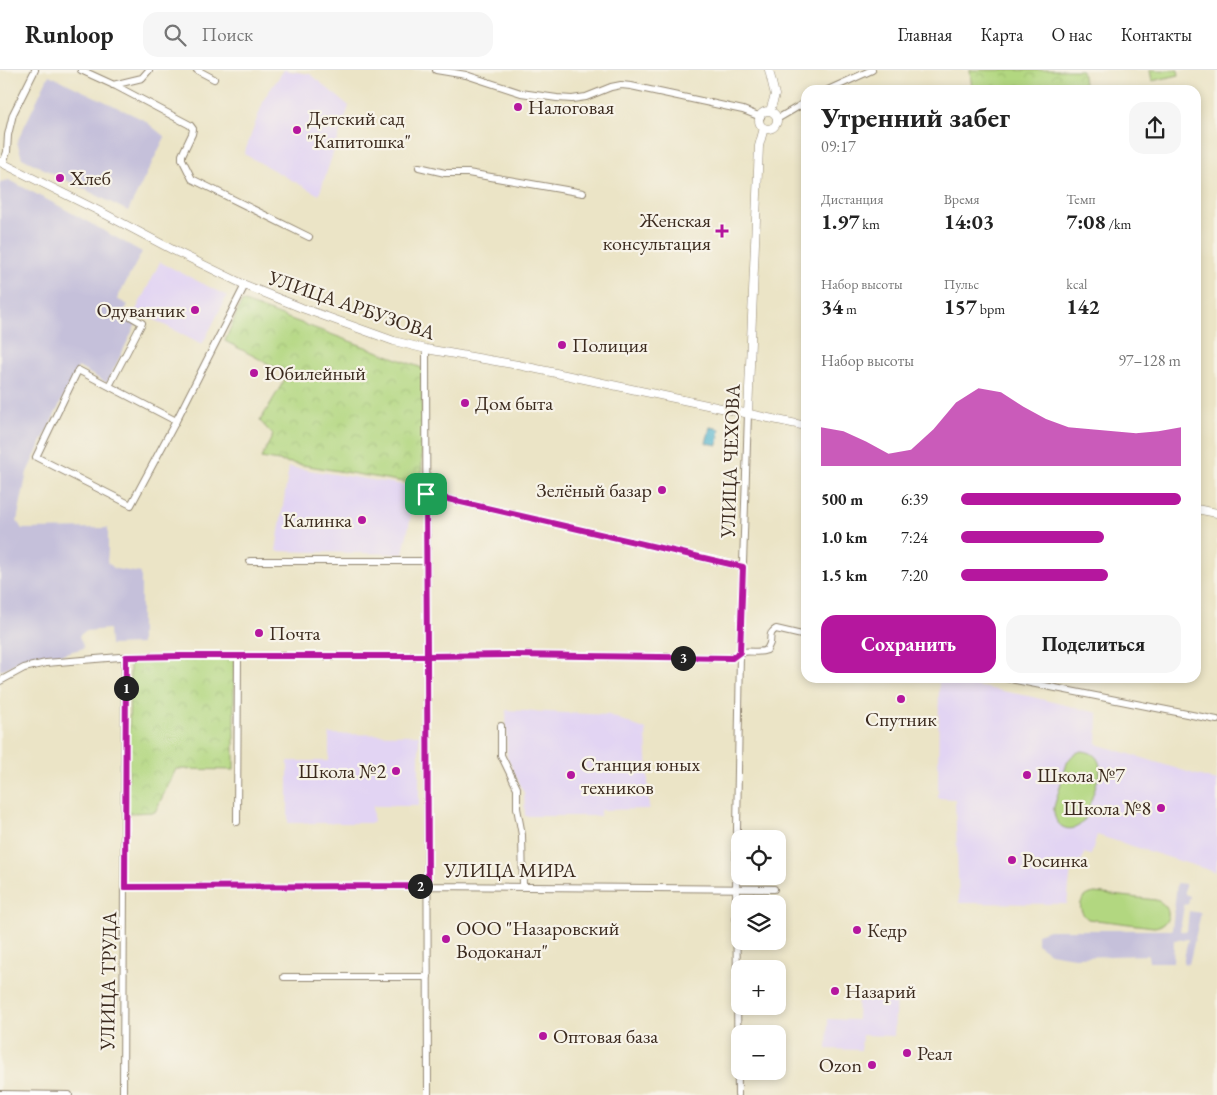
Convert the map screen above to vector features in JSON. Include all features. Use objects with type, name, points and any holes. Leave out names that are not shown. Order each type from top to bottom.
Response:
[{"type":"street","points":[[1,162],[7,152],[8,135],[13,114],[35,70]]},
{"type":"street","points":[[81,70],[190,124],[193,129],[192,134],[182,159],[192,179],[309,237]]},
{"type":"street","points":[[113,85],[142,78],[149,70]]},
{"type":"street","points":[[197,70],[214,78]]},
{"type":"street","points":[[436,70],[466,75],[521,93],[557,98],[572,99],[586,97],[611,87],[631,86],[743,110],[760,117]]},
{"type":"street","points":[[769,70],[775,94],[770,111]]},
{"type":"street","points":[[839,85],[872,70]]},
{"type":"street","points":[[777,119],[801,105]]},
{"type":"street","points":[[770,111],[776,115],[778,122],[774,128],[767,130],[761,126],[759,119],[763,113],[770,111]]},
{"type":"street","name":"УЛИЦА ЧЕХОВА","points":[[738,1095],[736,888],[740,652],[759,146],[764,128]]},
{"type":"street","name":"УЛИЦА АРБУЗОВА","points":[[1,162],[245,285],[394,341],[801,425]]},
{"type":"street","points":[[419,167],[445,173],[468,173],[583,193]]},
{"type":"street","points":[[176,422],[78,370],[36,457],[130,505],[176,422],[245,285]]},
{"type":"street","points":[[109,386],[142,323],[130,316]]},
{"type":"street","points":[[426,349],[428,1095]]},
{"type":"street","points":[[426,494],[743,567]]},
{"type":"street","points":[[1201,510],[1217,513]]},
{"type":"street","points":[[250,561],[426,561]]},
{"type":"street","points":[[0,681],[24,668],[81,660],[126,657],[511,655],[732,658],[740,652],[761,652],[767,650],[770,644],[770,634],[776,629],[801,635]]},
{"type":"street","points":[[237,822],[238,656]]},
{"type":"street","name":"УЛИЦА ТРУДА","points":[[123,1095],[126,657]]},
{"type":"street","points":[[1030,683],[1217,720]]},
{"type":"street","points":[[501,726],[501,754],[517,788],[517,808],[522,836],[523,887]]},
{"type":"street","name":"УЛИЦА МИРА","points":[[125,887],[428,886],[774,889]]},
{"type":"street","points":[[284,977],[428,977]]},
{"type":"street","points":[[0,1094],[69,1095]]},
{"type":"shaded area","name":"Детский сад \"Капитошка\"","points":[[284,70],[310,74],[349,106],[319,195],[244,154],[265,97]]},
{"type":"shaded area","points":[[49,75],[144,120],[165,137],[128,211],[22,158],[17,142]]},
{"type":"shaded area","points":[[9,180],[142,252],[117,299],[128,305],[122,314],[137,322],[107,383],[78,367],[27,472],[17,521],[22,529],[108,528],[107,562],[115,569],[141,573],[141,644],[110,645],[109,629],[85,631],[79,636],[84,648],[47,658],[18,662],[0,671],[0,182]]},
{"type":"shaded area","points":[[160,262],[227,296],[202,345],[136,310]]},
{"type":"shaded area","points":[[289,467],[417,487],[403,554],[276,551]]},
{"type":"shaded area","points":[[939,683],[960,683],[1028,696],[1098,713],[1097,744],[1217,781],[1217,865],[1215,872],[1097,835],[1091,855],[1084,853],[1080,868],[1071,869],[1067,904],[959,903],[955,799],[938,798]]},
{"type":"shaded area","points":[[506,710],[609,715],[646,730],[649,809],[600,810],[600,816],[525,816],[524,793],[507,757]]},
{"type":"shaded area","points":[[329,734],[419,735],[419,806],[373,806],[373,823],[288,823],[288,761],[329,761]]},
{"type":"shaded area","points":[[1177,883],[1185,884],[1185,894],[1190,896],[1188,904],[1184,905],[1180,931],[1187,931],[1189,911],[1201,913],[1189,964],[1183,963],[1188,939],[1174,940],[1173,962],[1149,962],[1148,955],[1074,957],[1050,953],[1037,944],[1037,934],[1049,930],[1172,930]]},
{"type":"shaded area","points":[[858,993],[896,995],[894,1036],[862,1035],[861,1050],[827,1049],[828,1019],[857,1020]]},
{"type":"green space","points":[[970,70],[1082,70],[1084,85],[972,85]]},
{"type":"green space","points":[[1150,70],[1178,70],[1179,75],[1152,81]]},
{"type":"green space","points":[[242,301],[422,368],[422,485],[261,458],[273,435],[260,421],[288,374],[225,341]]},
{"type":"green space","points":[[234,659],[234,770],[176,769],[155,812],[128,813],[130,661]]},
{"type":"green space","points":[[1082,751],[1096,757],[1100,772],[1086,817],[1082,823],[1071,829],[1061,826],[1057,821],[1054,815],[1054,807],[1067,763],[1073,755]]},
{"type":"green space","points":[[1095,893],[1156,900],[1162,903],[1168,911],[1167,919],[1160,926],[1154,927],[1088,919],[1082,911],[1081,903],[1086,896]]},
{"type":"water","points":[[710,427],[720,429],[718,445],[706,443]]},
{"type":"place","name":"Налоговая","points":[[518,107]]},
{"type":"place","name":"Детский сад \"Капитошка\"","points":[[297,130]]},
{"type":"place","name":"Хлеб","points":[[60,178]]},
{"type":"place","name":"Женская консультация","points":[[722,231]]},
{"type":"place","name":"Одуванчик","points":[[195,310]]},
{"type":"place","name":"Полиция","points":[[562,345]]},
{"type":"place","name":"Юбилейный","points":[[254,373]]},
{"type":"place","name":"Дом быта","points":[[465,403]]},
{"type":"place","name":"Зелёный базар","points":[[662,490]]},
{"type":"place","name":"Калинка","points":[[362,520]]},
{"type":"place","name":"Почта","points":[[259,633]]},
{"type":"place","name":"Спутник","points":[[901,699]]},
{"type":"place","name":"Школа №2","points":[[396,771]]},
{"type":"place","name":"Станция юных техников","points":[[571,775]]},
{"type":"place","name":"Школа №7","points":[[1027,775]]},
{"type":"place","name":"Школа №8","points":[[1161,808]]},
{"type":"place","name":"Росинка","points":[[1012,860]]},
{"type":"place","name":"Кедр","points":[[857,930]]},
{"type":"place","name":"ООО \"Назаровский Водоканал\"","points":[[446,939]]},
{"type":"place","name":"Назарий","points":[[835,991]]},
{"type":"place","name":"Оптовая база","points":[[543,1036]]},
{"type":"place","name":"Реал","points":[[907,1053]]},
{"type":"place","name":"Ozon","points":[[872,1065]]},
{"type":"route","points":[[426,494],[427,656],[126,657],[125,887],[428,886],[427,656],[511,655],[732,658],[740,652],[743,567],[426,494]]}]
